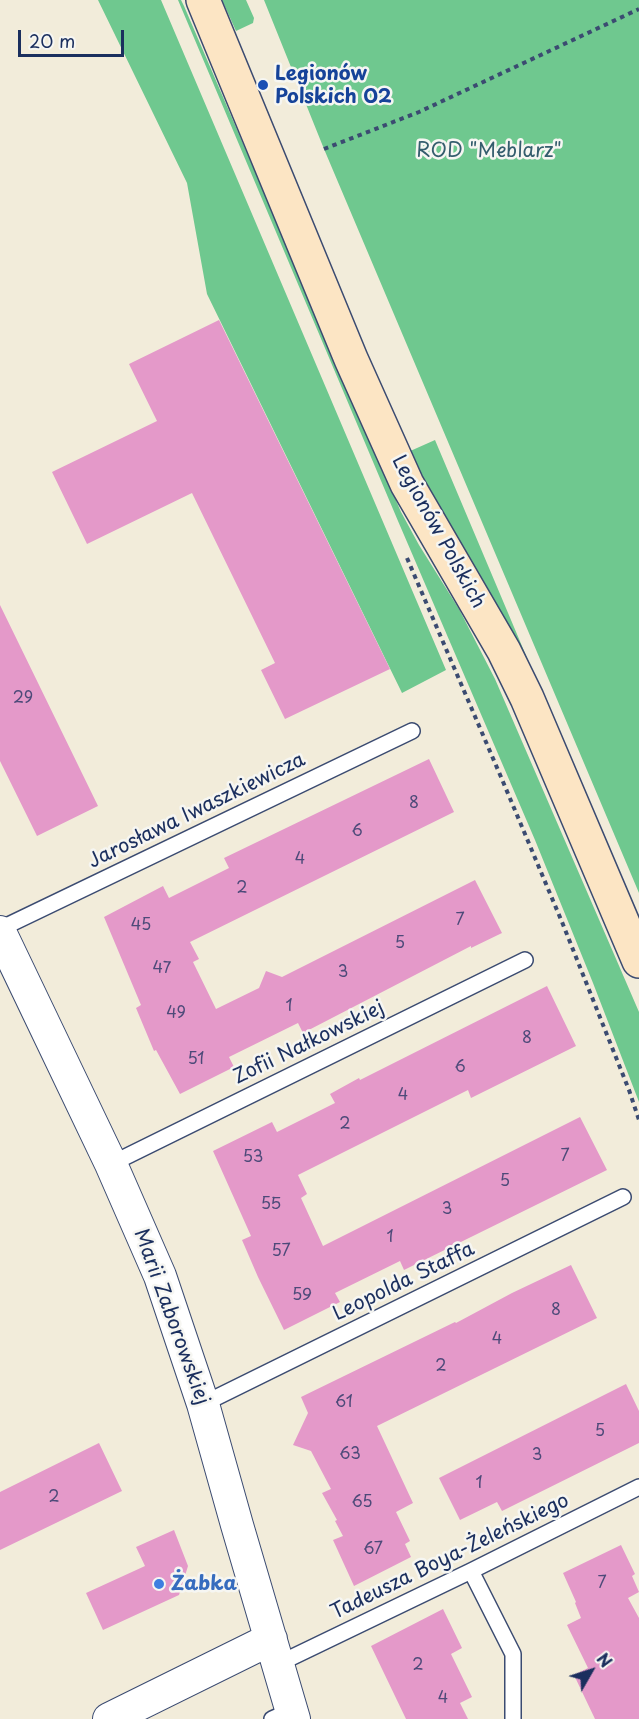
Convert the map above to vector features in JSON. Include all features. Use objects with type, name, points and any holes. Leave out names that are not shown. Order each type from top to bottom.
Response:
[{"type":"street","name":"Legionów Polskich","points":[[203,0],[351,359],[407,484],[504,651],[527,698],[639,961]]},
{"type":"street","name":"Marii Zaborowskiej","points":[[0,931],[111,1164],[160,1276],[203,1404],[275,1651],[286,1716]]},
{"type":"street","points":[[109,1719],[275,1651]]},
{"type":"lane","name":"Jarosława Iwaszkiewicza","points":[[0,931],[412,730]]},
{"type":"lane","name":"Zofii Nałkowskiej","points":[[111,1164],[525,960]]},
{"type":"lane","name":"Leopolda Staffa","points":[[203,1404],[623,1197]]},
{"type":"lane","name":"Tadeusza Boya-Żeleńskiego","points":[[275,1651],[471,1571],[639,1487]]},
{"type":"lane","points":[[471,1571],[513,1654],[513,1719]]},
{"type":"path","points":[[324,149],[418,112],[639,9]]},
{"type":"green space","points":[[98,0],[161,0],[446,670],[402,693],[207,294],[187,183]]},
{"type":"green space","points":[[178,0],[181,0],[184,6],[401,512],[459,609],[495,679],[639,1012],[639,1102],[535,840]]},
{"type":"green space","points":[[222,0],[246,0],[254,18],[253,23],[236,31]]},
{"type":"green space","name":"ROD \"Meblarz\"","points":[[264,0],[639,0],[639,893],[324,149]]},
{"type":"green space","points":[[435,440],[530,665],[499,608],[461,549],[408,452]]},
{"type":"building","points":[[219,320],[390,669],[285,719],[261,670],[275,663],[192,493],[87,544],[52,472],[157,421],[129,364]]},
{"type":"building","points":[[0,605],[98,806],[37,836],[0,761]]},
{"type":"building","points":[[429,759],[454,812],[190,942],[199,959],[193,962],[216,1009],[259,988],[266,971],[282,977],[475,880],[502,933],[471,948],[471,946],[303,1033],[298,1023],[229,1057],[234,1067],[180,1094],[156,1050],[154,1051],[136,1008],[141,1005],[104,917],[163,886],[169,898],[229,868],[224,858]]},
{"type":"building","points":[[547,986],[576,1046],[471,1098],[468,1090],[298,1175],[307,1194],[301,1198],[323,1246],[580,1117],[607,1170],[404,1270],[400,1261],[335,1293],[340,1302],[284,1330],[242,1240],[251,1236],[213,1151],[272,1122],[277,1132],[335,1103],[330,1094],[359,1078],[360,1080]]},
{"type":"building","points":[[571,1265],[597,1318],[377,1426],[413,1503],[396,1512],[410,1541],[405,1544],[411,1557],[354,1586],[333,1540],[343,1536],[322,1493],[331,1489],[311,1451],[293,1445],[308,1413],[301,1397]]},
{"type":"building","points":[[626,1384],[639,1411],[639,1443],[502,1511],[497,1502],[460,1520],[439,1478]]},
{"type":"building","points":[[99,1443],[122,1491],[0,1550],[0,1492]]},
{"type":"building","points":[[174,1530],[188,1566],[179,1595],[103,1630],[86,1593],[145,1566],[136,1547]]},
{"type":"building","points":[[621,1545],[635,1574],[632,1576],[639,1592],[628,1598],[639,1618],[639,1719],[595,1719],[574,1675],[588,1668],[567,1625],[581,1618],[563,1573]]},
{"type":"building","points":[[443,1609],[462,1648],[451,1654],[472,1697],[460,1703],[468,1719],[406,1719],[371,1646]]},
{"type":"place","name":"Legionów Polskich 02","points":[[263,85]]},
{"type":"place","name":"Żabka","points":[[159,1584]]}]
